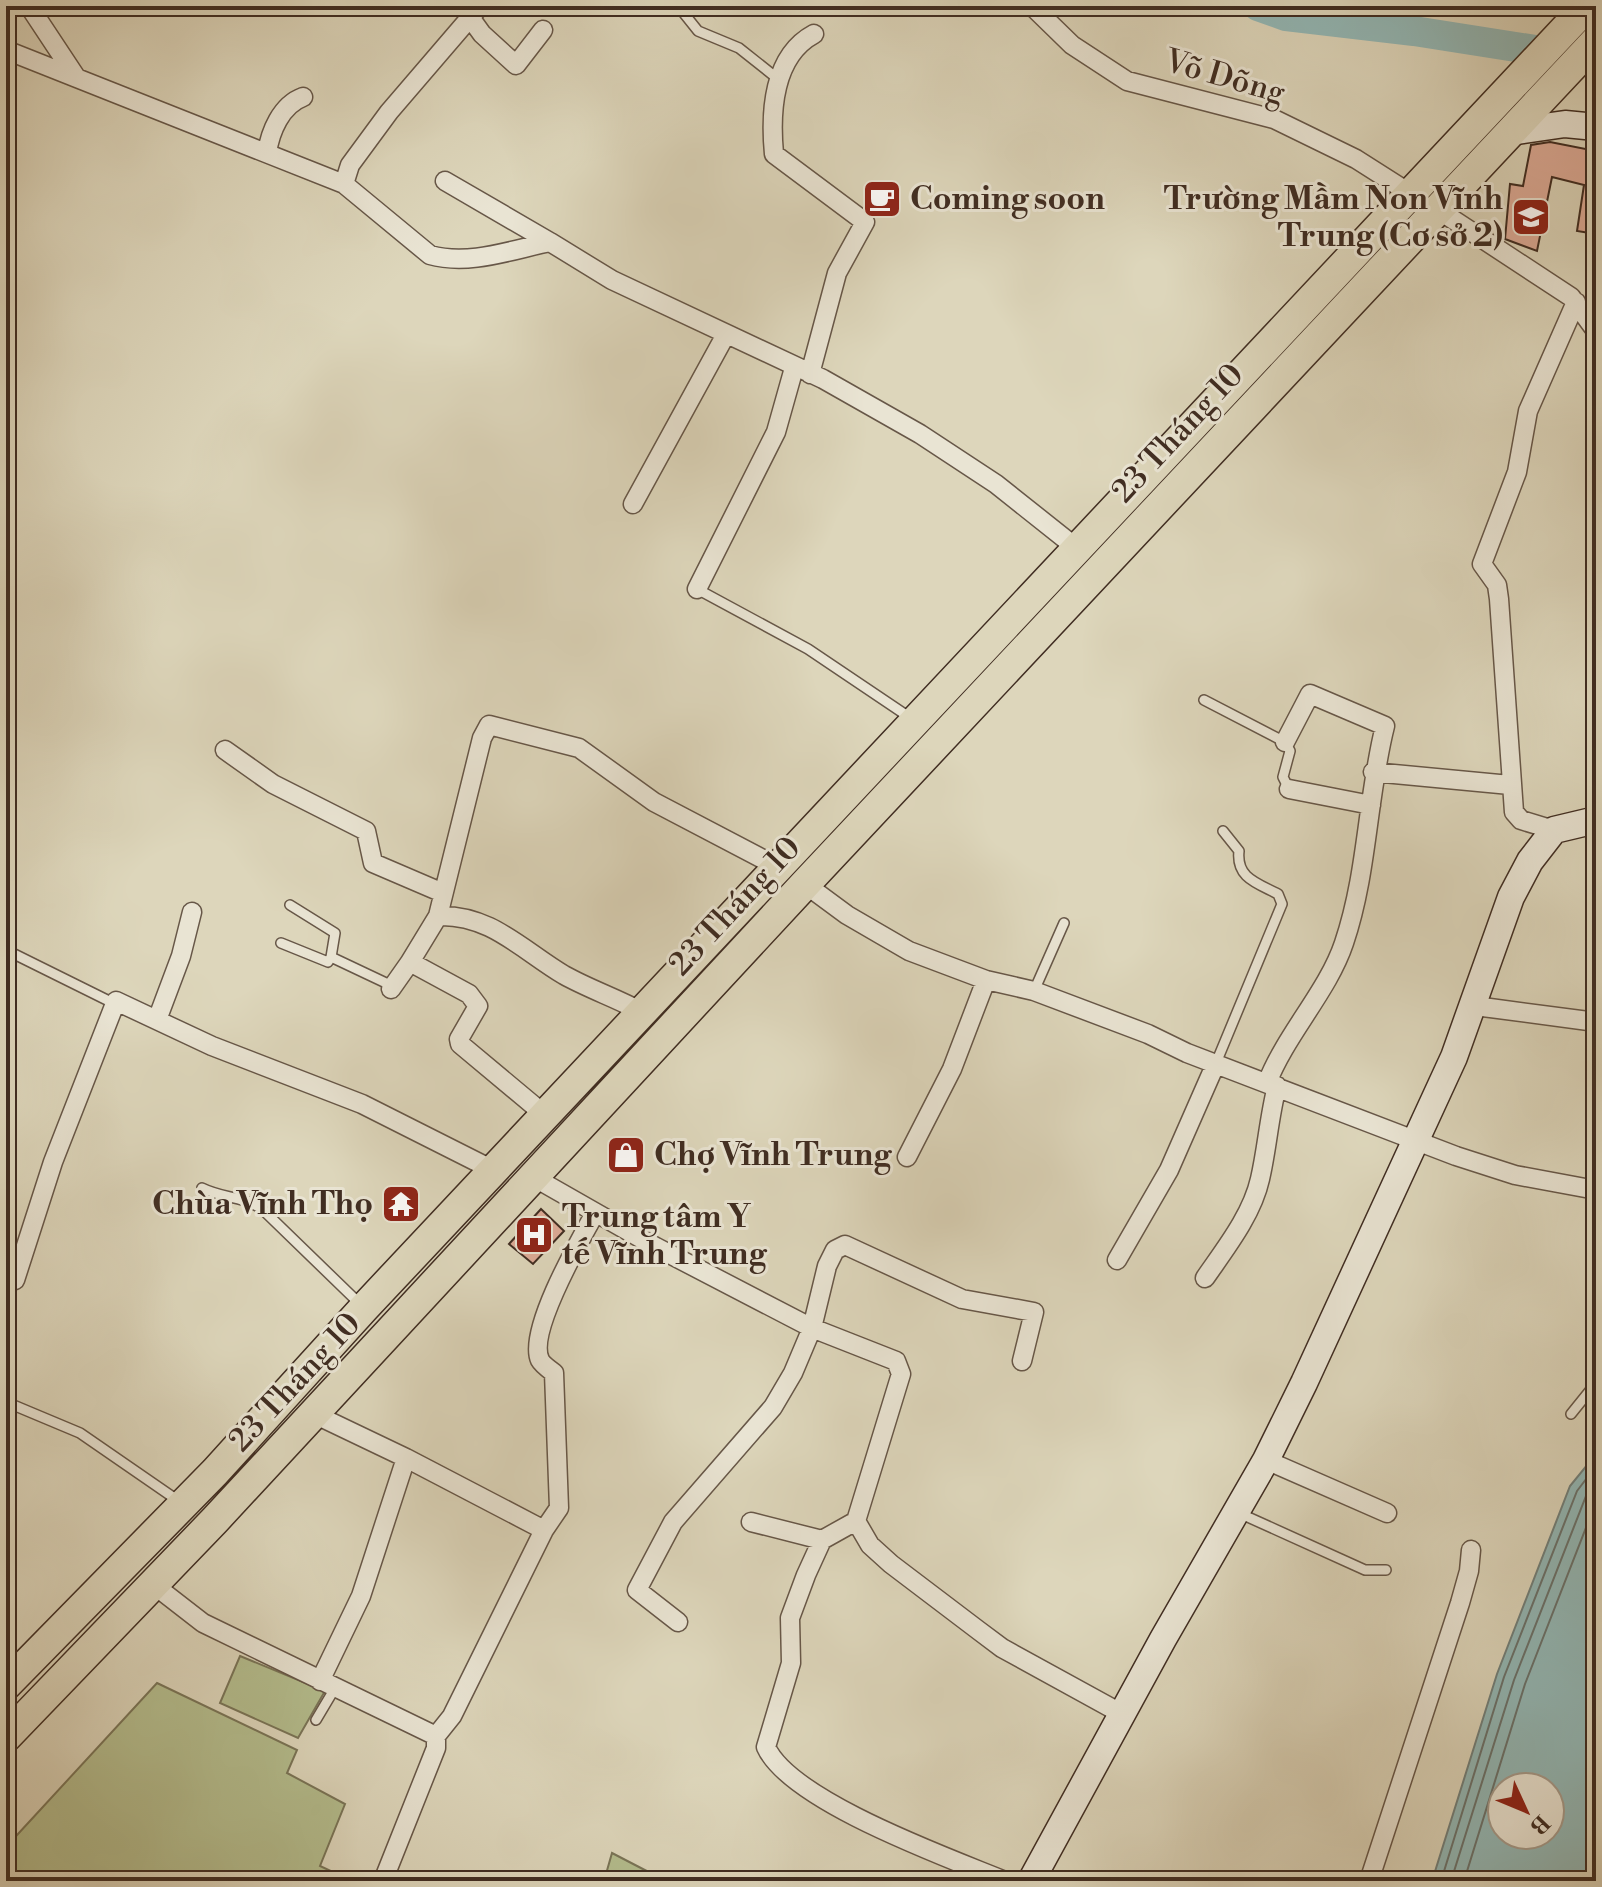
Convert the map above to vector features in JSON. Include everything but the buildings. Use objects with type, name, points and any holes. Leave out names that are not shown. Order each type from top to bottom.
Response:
[{"type":"main road","name":"23 Tháng 10","points":[[6,1685],[183,1504],[1582,9]]},
{"type":"main road","name":"23 Tháng 10","points":[[6,1737],[154,1585],[805,884],[1596,41]]},
{"type":"main road","points":[[1411,194],[1437,209]]},
{"type":"main road","points":[[778,867],[805,884]]},
{"type":"main road","points":[[328,1347],[353,1371]]},
{"type":"street","points":[[29,6],[77,78]]},
{"type":"street","name":"Võ Dõng","points":[[1032,6],[1072,45],[1127,81],[1274,119],[1356,159],[1411,194]]},
{"type":"street","points":[[475,11],[482,34],[516,65],[543,30]]},
{"type":"street","points":[[344,184],[350,165],[389,112],[475,11]]},
{"type":"street","points":[[697,589],[776,432],[802,371],[837,273],[865,222],[774,154],[778,79],[792,53],[814,34]]},
{"type":"street","points":[[6,50],[344,184],[430,255],[445,259],[483,257],[550,242]]},
{"type":"street","points":[[267,153],[278,119],[295,100],[303,97]]},
{"type":"street","points":[[1513,128],[1565,124],[1596,127]]},
{"type":"street","points":[[445,181],[612,280],[802,371],[933,442],[996,484],[1079,550]]},
{"type":"street","points":[[1437,209],[1576,302],[1596,331]]},
{"type":"street","points":[[1576,302],[1528,411],[1517,472],[1482,564],[1497,585],[1499,599],[1514,812],[1521,820],[1554,830],[1596,820]]},
{"type":"street","points":[[633,504],[725,336]]},
{"type":"street","points":[[1205,1278],[1250,1208],[1260,1181],[1272,1084],[1343,947],[1351,920],[1371,805],[1373,772],[1385,726],[1310,694],[1285,742]]},
{"type":"street","points":[[391,989],[438,916],[482,738],[489,725],[579,748],[654,802],[778,867]]},
{"type":"street","points":[[225,750],[273,784],[366,831],[373,863],[443,893]]},
{"type":"street","points":[[1373,772],[1510,785]]},
{"type":"street","points":[[1289,789],[1371,805]]},
{"type":"street","points":[[1031,1881],[1163,1639],[1266,1460],[1344,1300],[1475,1006],[1511,897],[1530,861],[1554,830]]},
{"type":"street","points":[[805,884],[847,915],[909,951],[986,980],[1034,991],[1415,1142],[1515,1175],[1596,1190]]},
{"type":"street","points":[[157,1020],[181,956],[192,912]]},
{"type":"street","points":[[438,916],[459,918],[505,933],[560,972],[642,1012]]},
{"type":"street","points":[[410,962],[469,994],[478,1006],[459,1039],[460,1044],[545,1115]]},
{"type":"street","points":[[907,1157],[952,1069],[986,980]]},
{"type":"street","points":[[15,1280],[53,1162],[101,1048],[113,1003],[212,1046],[362,1104],[493,1170]]},
{"type":"street","points":[[1475,1006],[1596,1022]]},
{"type":"street","points":[[1117,1260],[1169,1170],[1216,1063]]},
{"type":"street","points":[[535,1178],[812,1328],[880,1352],[896,1361],[901,1374],[856,1521],[822,1540],[790,1618],[791,1663],[766,1747],[772,1761],[820,1795],[884,1831],[1005,1881]]},
{"type":"street","points":[[383,1881],[436,1748],[436,1736],[452,1716],[544,1530],[559,1508],[554,1373],[540,1360],[538,1340],[561,1273],[595,1213]]},
{"type":"street","points":[[678,1622],[637,1590],[673,1522],[773,1407],[793,1373],[812,1328],[827,1266],[835,1250],[845,1245],[962,1299],[1034,1312],[1022,1361]]},
{"type":"street","points":[[314,1414],[544,1530]]},
{"type":"street","points":[[327,1684],[361,1596],[406,1458]]},
{"type":"street","points":[[1266,1460],[1387,1513]]},
{"type":"street","points":[[856,1521],[870,1545],[891,1564],[990,1639],[1124,1715]]},
{"type":"street","points":[[751,1522],[822,1540]]},
{"type":"street","points":[[1369,1881],[1460,1603],[1471,1550]]},
{"type":"street","points":[[154,1585],[203,1623],[436,1736]]},
{"type":"lane","points":[[678,6],[698,31],[739,48],[778,79]]},
{"type":"lane","points":[[697,589],[808,649],[915,721]]},
{"type":"lane","points":[[1204,700],[1285,742],[1290,751],[1283,777],[1289,789]]},
{"type":"lane","points":[[1216,1063],[1282,904],[1278,894],[1243,875],[1238,863],[1239,851],[1223,831]]},
{"type":"lane","points":[[281,943],[328,962],[331,957],[335,933],[290,905]]},
{"type":"lane","points":[[1034,991],[1064,923]]},
{"type":"lane","points":[[6,950],[113,1003]]},
{"type":"lane","points":[[331,957],[386,983],[391,989]]},
{"type":"lane","points":[[202,1188],[219,1196],[245,1198],[262,1209],[364,1308]]},
{"type":"lane","points":[[1571,1414],[1596,1383]]},
{"type":"lane","points":[[6,1402],[80,1433],[183,1504]]},
{"type":"lane","points":[[1236,1512],[1365,1570],[1386,1570]]},
{"type":"lane","points":[[316,1720],[327,1684]]},
{"type":"green space","points":[[240,1656],[325,1691],[298,1738],[220,1703]]},
{"type":"green space","points":[[157,1683],[297,1750],[287,1773],[345,1804],[320,1866],[352,1881],[17,1881],[6,1875],[6,1847]]},
{"type":"green space","points":[[612,1853],[666,1881],[604,1881]]},
{"type":"water","points":[[1596,1454],[1596,1881],[1432,1881],[1497,1674],[1570,1486]]},
{"type":"waterway","points":[[1258,6],[1286,16],[1414,31],[1567,55]]},
{"type":"place","name":"Coming soon","points":[[882,199]]},
{"type":"place","name":"Trường Mầm Non Vĩnh Trung (Cơ sở 2)","points":[[1531,217]]},
{"type":"place","name":"Chợ Vĩnh Trung","points":[[626,1155]]},
{"type":"place","name":"Chùa Vĩnh Thọ","points":[[401,1204]]},
{"type":"place","name":"Trung tâm Y tế Vĩnh Trung","points":[[534,1235]]}]
